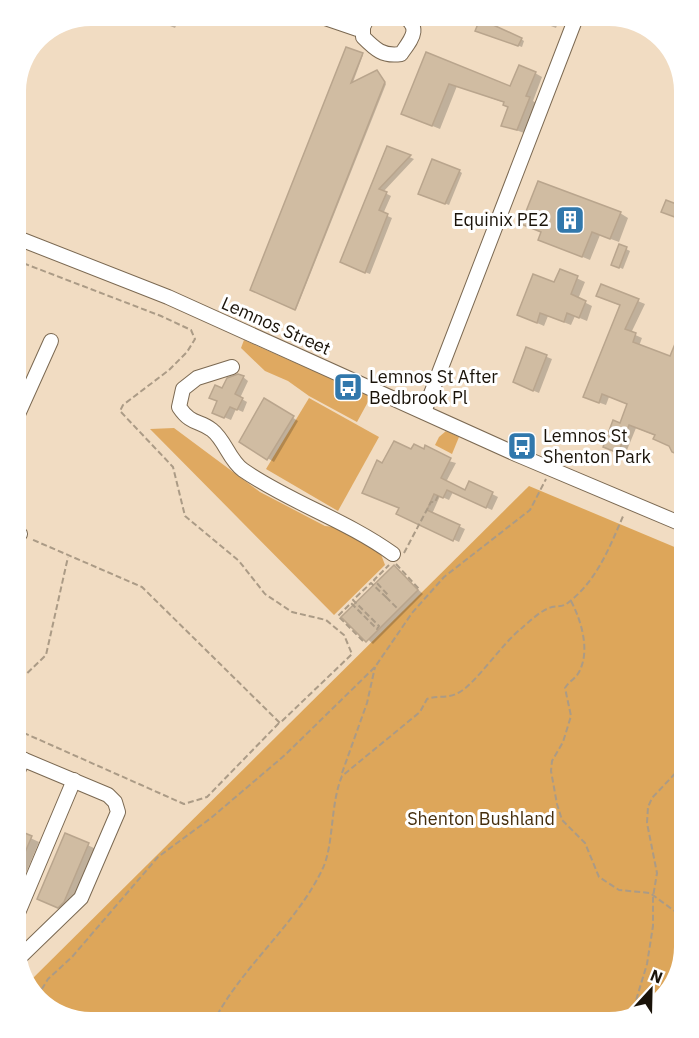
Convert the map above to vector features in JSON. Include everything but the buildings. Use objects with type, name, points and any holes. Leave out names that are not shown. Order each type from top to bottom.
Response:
[{"type":"street","points":[[365,26],[363,37],[375,49],[389,56],[401,54],[414,29],[413,26]]},
{"type":"street","points":[[424,412],[573,26]]},
{"type":"street","name":"Lemnos Street","points":[[26,241],[168,297],[550,468],[674,521]]},
{"type":"street","points":[[26,397],[51,341]]},
{"type":"street","points":[[232,367],[197,378],[183,389],[179,407],[185,417],[213,431],[240,468],[297,503],[340,522],[394,559]]},
{"type":"street","points":[[26,761],[108,795],[115,802],[118,812],[81,898],[26,951]]},
{"type":"street","points":[[26,894],[74,780]]},
{"type":"path","points":[[26,264],[161,316],[191,330],[195,339],[187,352],[160,378],[123,405],[120,411],[173,467],[185,516],[239,561],[265,594],[292,612],[326,620],[344,635],[352,654],[207,797],[184,804],[26,734]]},
{"type":"path","points":[[41,990],[48,979],[72,957],[158,857],[210,818],[285,755],[375,667],[412,613],[444,577],[530,510],[550,468]]},
{"type":"path","points":[[386,597],[388,595],[374,580],[394,559],[404,554],[431,502],[435,502],[438,496]]},
{"type":"path","points":[[342,776],[420,712],[427,699],[445,698],[463,690],[520,629],[542,612],[552,607],[561,607],[571,601],[594,576],[608,553],[629,502]]},
{"type":"path","points":[[26,537],[142,587],[280,723]]},
{"type":"path","points":[[26,674],[46,655],[69,556]]},
{"type":"path","points":[[394,559],[419,589]]},
{"type":"path","points":[[363,641],[338,616],[351,603],[377,629],[379,626],[353,600],[371,583],[398,609]]},
{"type":"path","points":[[571,601],[584,631],[581,669],[565,688],[571,716],[563,742],[552,761],[551,771],[556,804],[570,830],[585,843],[599,877],[619,890],[642,890],[674,909]]},
{"type":"path","points":[[219,1012],[228,995],[304,900],[324,867],[336,790],[367,703],[375,667]]},
{"type":"path","points":[[634,1008],[647,964],[653,926],[653,897],[657,873],[647,822],[648,807],[652,798],[674,775]]},
{"type":"shaded area","points":[[244,340],[348,386],[347,390],[356,394],[359,391],[368,395],[369,400],[357,422],[309,396],[288,381],[265,371],[241,348]]},
{"type":"shaded area","points":[[309,398],[379,437],[338,511],[266,469]]},
{"type":"shaded area","points":[[174,428],[260,492],[325,526],[343,528],[379,549],[385,565],[334,615],[150,429]]},
{"type":"shaded area","points":[[446,431],[459,437],[452,454],[435,445]]},
{"type":"green space","name":"Shenton Bushland","points":[[529,486],[674,547],[674,948],[665,980],[655,994],[641,1004],[617,1012],[86,1012],[58,1004],[44,994],[33,978]]},
{"type":"place","name":"Equinix PE2","points":[[570,220]]},
{"type":"place","name":"Lemnos St After Bedbrook Pl","points":[[348,387]]},
{"type":"place","name":"Lemnos St Shenton Park","points":[[522,446]]}]
